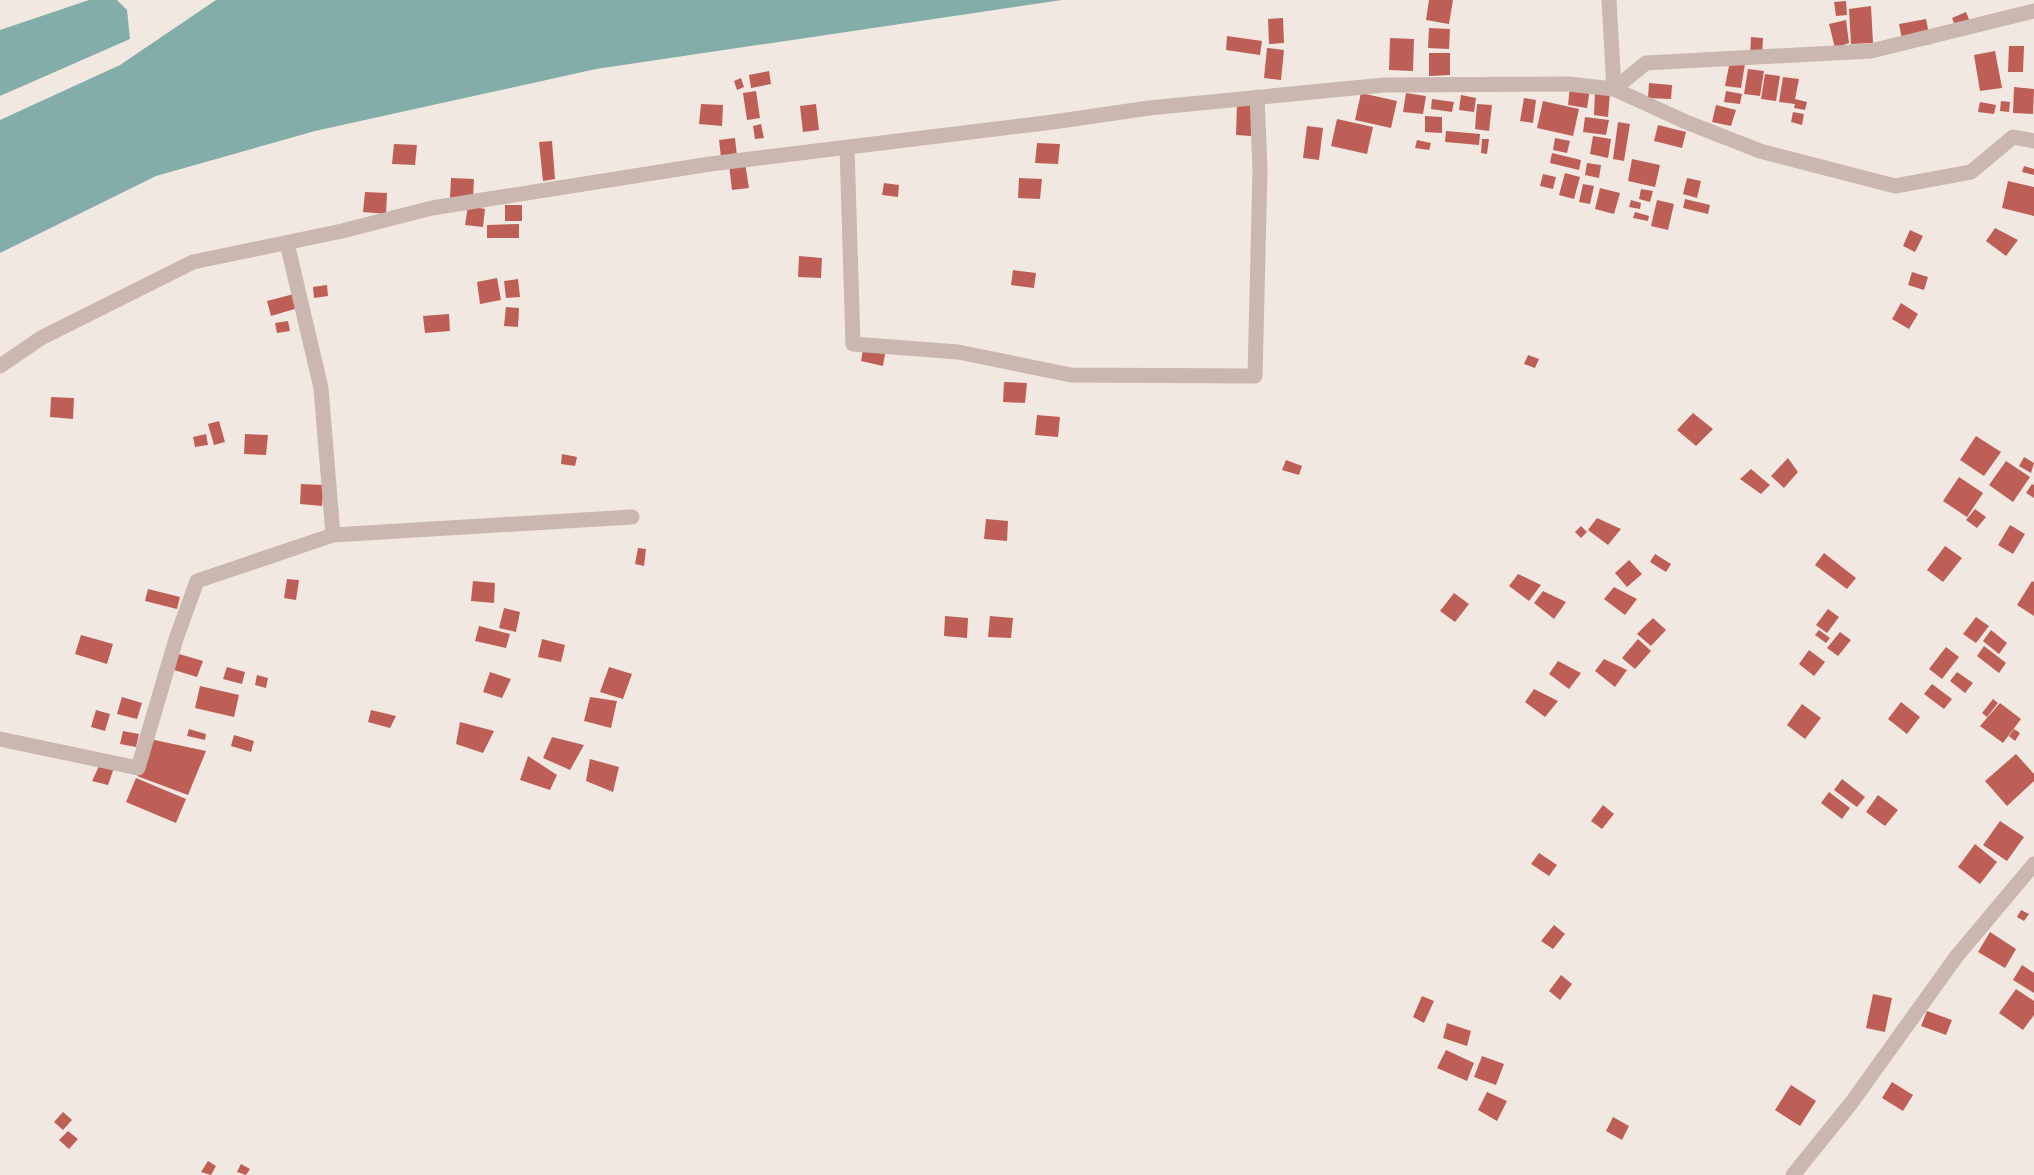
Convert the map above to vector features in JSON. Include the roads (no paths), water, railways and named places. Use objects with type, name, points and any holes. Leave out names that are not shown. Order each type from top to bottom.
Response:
[{"type":"street","points":[[1609,0],[1614,89]]},
{"type":"street","points":[[1614,89],[1646,63],[1871,51],[2034,11]]},
{"type":"street","points":[[0,366],[41,338],[193,262],[286,243],[432,208],[710,164],[1257,97],[1384,85],[1568,84],[1614,89],[1686,122],[1760,151],[1895,186],[1971,172],[2013,137],[2034,141]]},
{"type":"street","points":[[847,147],[853,344],[958,352],[1071,375],[1255,376],[1260,170],[1257,97]]},
{"type":"street","points":[[286,243],[321,388],[333,535]]},
{"type":"street","points":[[0,739],[138,768],[176,639],[197,581],[333,535],[632,517]]},
{"type":"street","points":[[1793,1175],[1852,1102],[1956,957],[2034,864]]},
{"type":"water","points":[[89,0],[117,0],[127,10],[130,39],[0,96],[0,30]]},
{"type":"water","points":[[216,0],[1062,0],[596,69],[315,131],[156,176],[0,253],[0,120],[120,65]]}]
